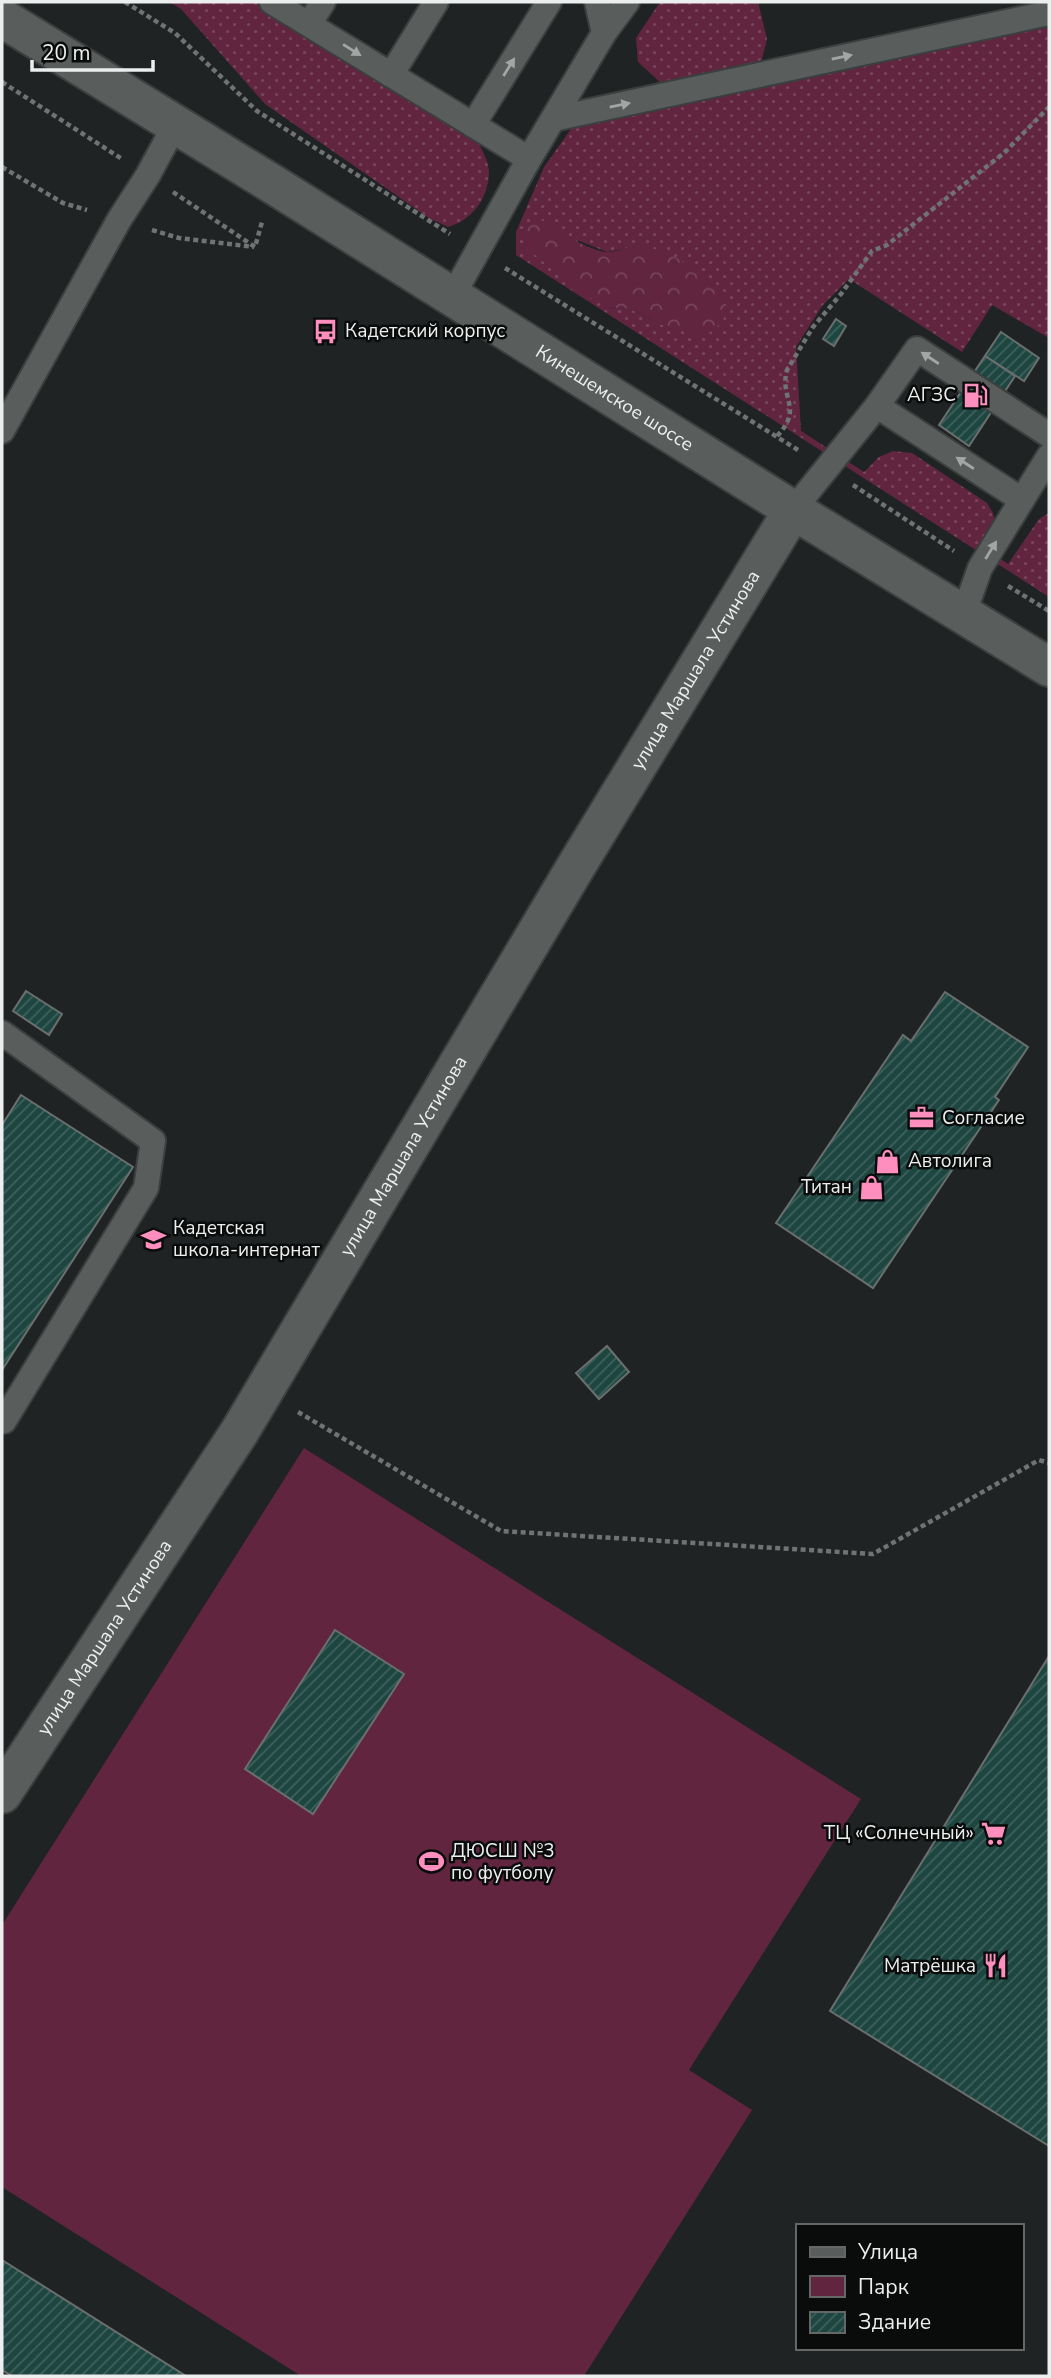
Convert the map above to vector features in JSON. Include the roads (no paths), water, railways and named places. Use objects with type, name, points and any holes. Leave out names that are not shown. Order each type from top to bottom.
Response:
[{"type":"street","name":"Кинешемское шоссе","points":[[2,18],[1049,667]]},
{"type":"street","name":"улица Маршала Устинова","points":[[2,1794],[240,1431],[575,868],[793,510]]},
{"type":"lane","points":[[272,2],[529,159]]},
{"type":"lane","points":[[309,24],[323,2]]},
{"type":"lane","points":[[391,75],[436,2]]},
{"type":"lane","points":[[473,125],[549,2]]},
{"type":"lane","points":[[597,2],[604,33]]},
{"type":"lane","points":[[452,297],[529,159],[604,33],[627,2]]},
{"type":"lane","points":[[553,119],[1049,13]]},
{"type":"lane","points":[[2,431],[175,125]]},
{"type":"lane","points":[[793,510],[877,406],[916,349],[1049,435]]},
{"type":"lane","points":[[877,406],[1022,500]]},
{"type":"lane","points":[[964,613],[980,568],[1049,456]]},
{"type":"lane","points":[[2,1033],[153,1141],[146,1188],[4,1421]]},
{"type":"place","name":"Кадетский корпус","points":[[325,331]]},
{"type":"place","name":"АГЗС","points":[[976,395]]},
{"type":"place","name":"Согласие","points":[[922,1118]]},
{"type":"place","name":"Автолига","points":[[888,1161]]},
{"type":"place","name":"Титан","points":[[872,1187]]},
{"type":"place","name":"Кадетская школа-интернат","points":[[153,1239]]},
{"type":"place","name":"ТЦ «Солнечный»","points":[[994,1833]]},
{"type":"place","name":"ДЮСШ №3 по футболу","points":[[431,1862]]},
{"type":"place","name":"Матрёшка","points":[[996,1966]]}]
